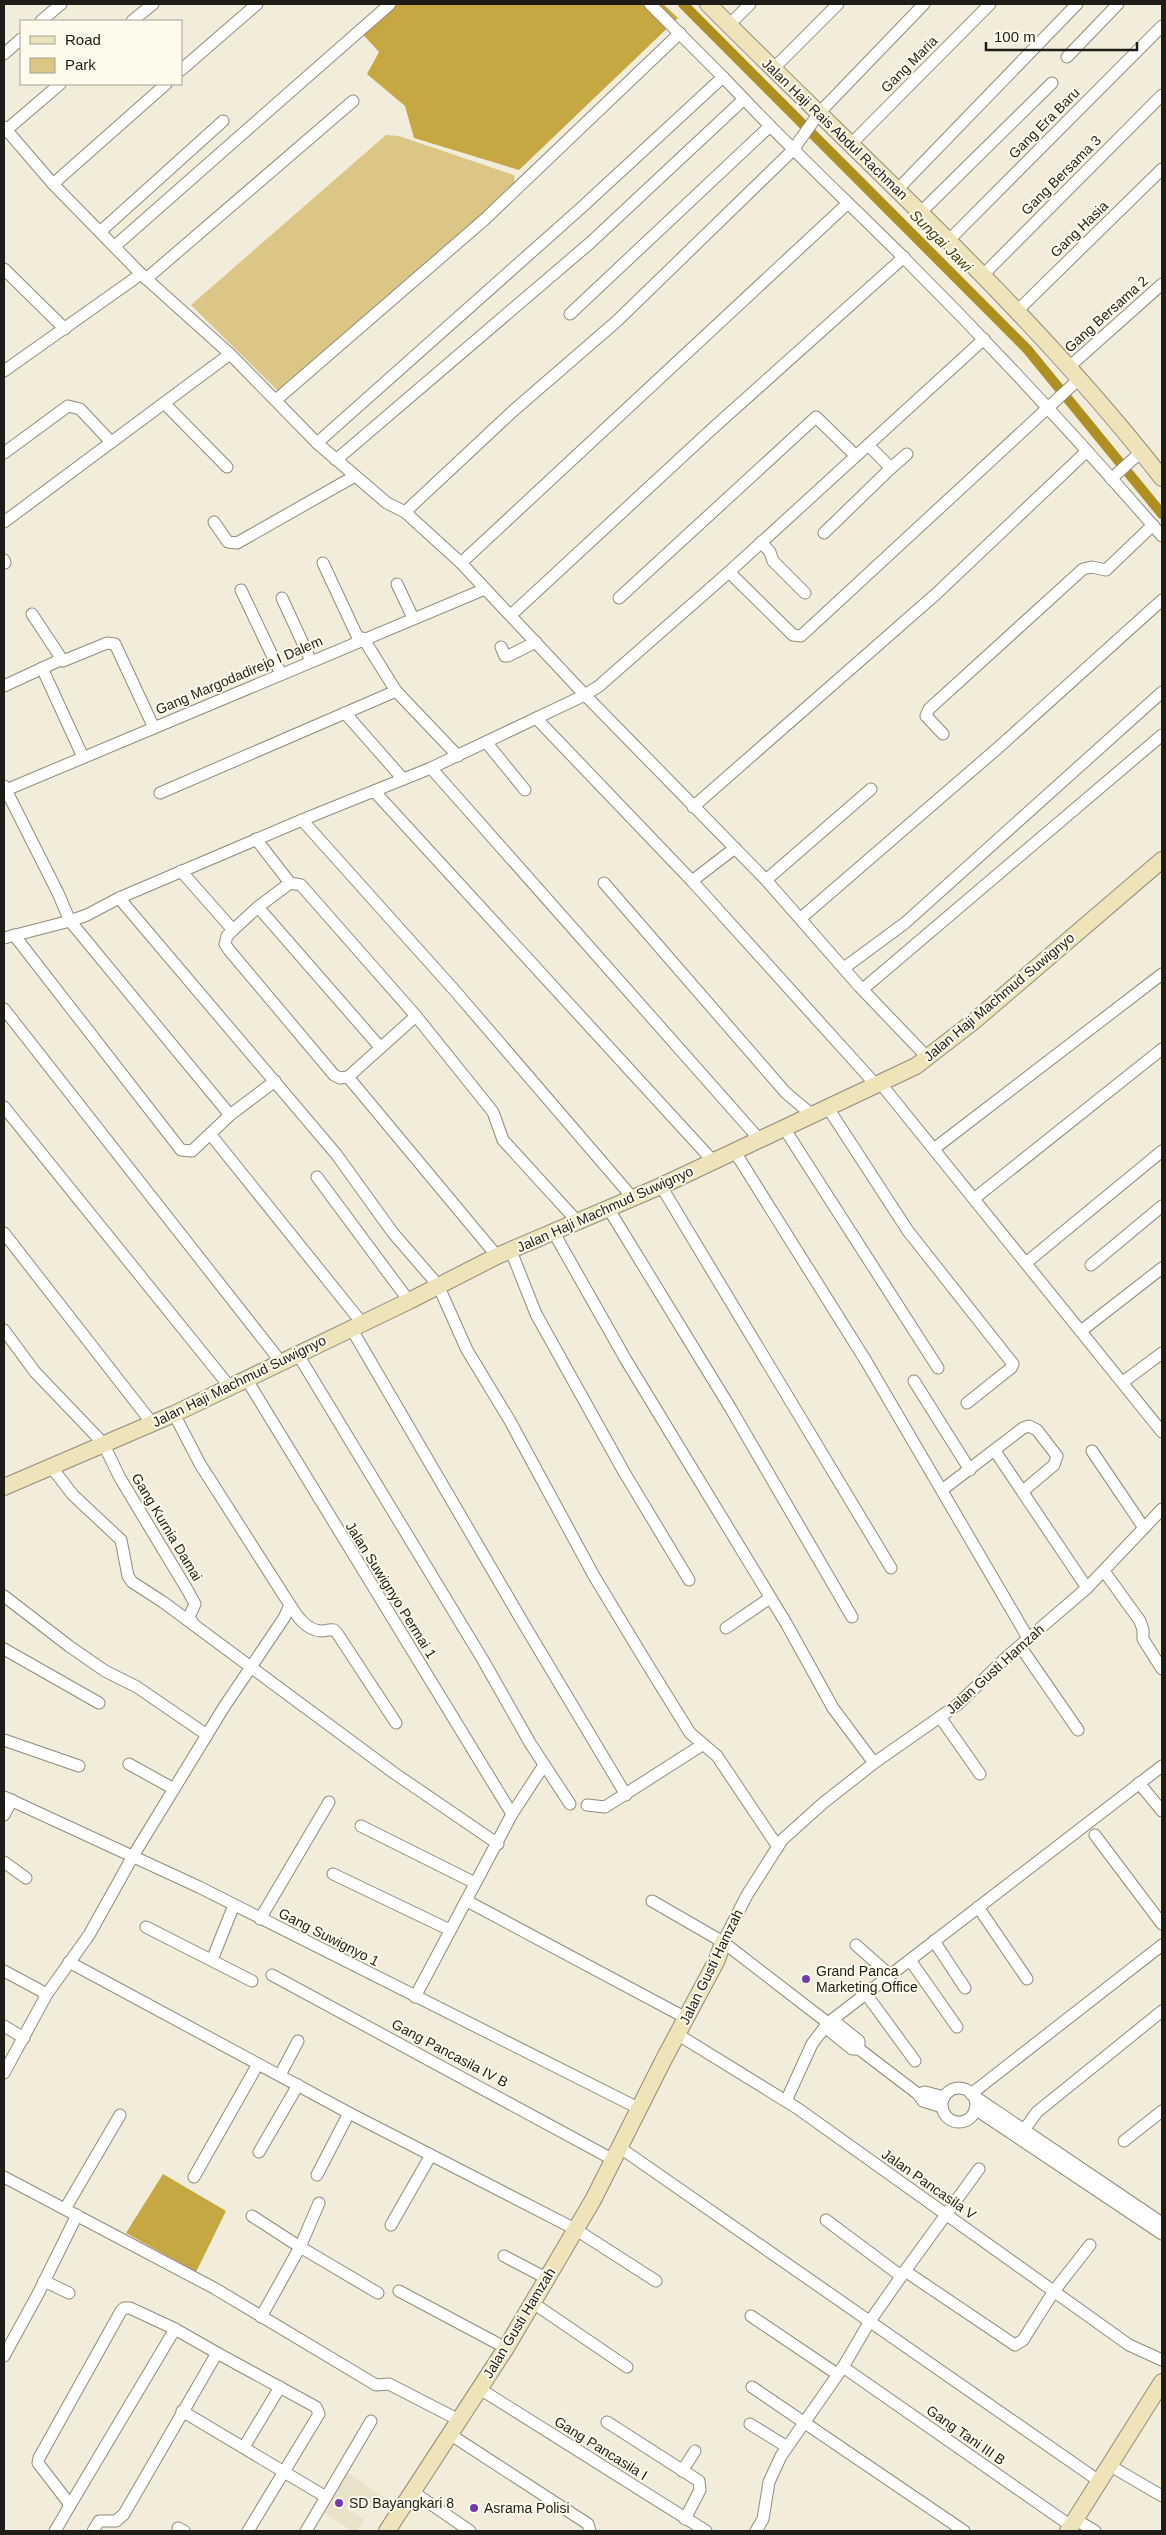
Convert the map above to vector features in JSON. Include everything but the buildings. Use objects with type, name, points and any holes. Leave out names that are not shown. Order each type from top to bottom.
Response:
[{"type":"street","points":[[42,20],[61,4]]},
{"type":"street","points":[[133,20],[153,4]]},
{"type":"street","points":[[182,69],[257,4]]},
{"type":"street","points":[[116,246],[390,4]]},
{"type":"street","points":[[650,4],[770,126],[795,148],[847,204],[1052,404],[1087,451],[1113,478],[1162,536]]},
{"type":"street","name":"Jalan Haji Rais Abdul Rachman","points":[[708,4],[773,70],[816,118],[851,144],[1017,311],[1074,377],[1137,456],[1162,478]]},
{"type":"street","points":[[729,25],[750,4]]},
{"type":"street","points":[[773,70],[838,4]]},
{"type":"street","points":[[406,512],[513,411],[617,321],[795,148],[816,118],[924,4]]},
{"type":"street","name":"Gang Maria","points":[[851,144],[990,4]]},
{"type":"street","points":[[897,190],[1077,4]]},
{"type":"street","points":[[1067,57],[1118,4]]},
{"type":"street","name":"Gang Era Baru","points":[[948,240],[1162,26]]},
{"type":"street","points":[[276,400],[484,220],[680,33]]},
{"type":"street","points":[[4,54],[20,40]]},
{"type":"street","points":[[317,443],[560,227],[723,77]]},
{"type":"street","points":[[920,213],[1052,82]]},
{"type":"street","points":[[59,85],[5,130],[53,184],[116,246],[144,277],[230,354],[317,443],[387,503],[406,512],[461,563],[585,695],[766,880],[863,989],[927,1056]]},
{"type":"street","points":[[53,184],[165,85]]},
{"type":"street","name":"Gang Bersama 3","points":[[982,276],[1162,95]]},
{"type":"street","points":[[336,460],[590,242],[744,99]]},
{"type":"street","points":[[4,371],[144,277],[353,101]]},
{"type":"street","points":[[101,231],[223,121]]},
{"type":"street","points":[[570,314],[770,126]]},
{"type":"street","name":"Gang Hasia","points":[[1017,311],[1162,169]]},
{"type":"street","points":[[461,563],[847,204]]},
{"type":"street","points":[[511,615],[712,428],[904,258]]},
{"type":"street","points":[[4,269],[65,329]]},
{"type":"street","name":"Gang Bersama 2","points":[[729,572],[793,635],[801,636],[1052,404],[1074,377],[1162,284]]},
{"type":"street","points":[[275,1082],[230,1115],[192,1151],[182,1150],[9,936],[70,921],[256,839],[431,768],[585,695],[599,686],[729,572],[984,339]]},
{"type":"street","points":[[4,522],[230,354]]},
{"type":"street","points":[[164,403],[228,468]]},
{"type":"street","points":[[4,453],[68,406],[80,409],[111,442]]},
{"type":"street","points":[[619,598],[816,417],[856,456]]},
{"type":"street","points":[[868,445],[892,468]]},
{"type":"street","points":[[694,807],[936,594],[1087,451]]},
{"type":"street","points":[[824,533],[907,454]]},
{"type":"street","points":[[1113,478],[1137,456]]},
{"type":"street","points":[[214,522],[228,542],[237,543],[326,495],[356,476]]},
{"type":"street","points":[[943,734],[926,716],[929,709],[1083,569],[1092,567],[1106,570],[1153,525]]},
{"type":"street","points":[[761,542],[770,552],[773,560],[805,593]]},
{"type":"street","points":[[323,563],[361,639],[396,691],[458,756]]},
{"type":"street","points":[[397,584],[413,618]]},
{"type":"street","name":"Gang Margodadirejo I Dalem","points":[[5,793],[83,757],[361,639],[485,589]]},
{"type":"street","points":[[241,590],[281,674]]},
{"type":"street","points":[[282,598],[311,661]]},
{"type":"street","points":[[801,918],[999,747],[1162,600]]},
{"type":"street","points":[[32,614],[60,660],[66,662],[107,643],[114,644],[154,728]]},
{"type":"street","points":[[500,647],[505,656],[508,656],[536,642]]},
{"type":"street","points":[[4,686],[60,660]]},
{"type":"street","points":[[42,668],[83,757]]},
{"type":"street","points":[[160,793],[396,691]]},
{"type":"street","points":[[844,968],[905,923],[1162,692]]},
{"type":"street","points":[[345,713],[403,779]]},
{"type":"street","points":[[536,718],[692,881],[935,1148],[1162,1432]]},
{"type":"street","points":[[863,989],[1162,735]]},
{"type":"street","points":[[486,742],[525,790]]},
{"type":"street","points":[[431,768],[760,1140]]},
{"type":"street","points":[[766,880],[871,789]]},
{"type":"street","points":[[374,791],[713,1161]]},
{"type":"street","points":[[5,793],[58,893],[70,921],[230,1115]]},
{"type":"street","points":[[302,820],[456,992],[632,1197]]},
{"type":"street","points":[[256,839],[290,883],[301,885],[416,1016],[493,1112],[503,1140],[576,1222]]},
{"type":"street","points":[[692,881],[735,848]]},
{"type":"street","name":"Jalan Haji Machmud Suwignyo","points":[[4,1487],[174,1414],[504,1253],[661,1186],[916,1066],[973,1022],[1162,860]]},
{"type":"street","points":[[181,871],[233,930]]},
{"type":"street","points":[[290,883],[258,906],[227,936],[225,944],[334,1075],[340,1078],[348,1077],[416,1016]]},
{"type":"street","points":[[604,883],[786,1092],[811,1114]]},
{"type":"street","points":[[119,898],[336,1154],[394,1233],[438,1285],[467,1350],[510,1420],[594,1576],[690,1733],[717,1756],[778,1847]]},
{"type":"street","points":[[258,906],[380,1047]]},
{"type":"street","points":[[935,1148],[1162,974]]},
{"type":"street","points":[[4,1009],[281,1362]]},
{"type":"street","points":[[975,1198],[1162,1049]]},
{"type":"street","points":[[348,1077],[504,1253],[624,1472],[689,1580]]},
{"type":"street","points":[[4,1107],[230,1387]]},
{"type":"street","points":[[828,1108],[908,1231],[1012,1364],[1011,1368],[967,1403]]},
{"type":"street","points":[[784,1128],[938,1368]]},
{"type":"street","points":[[211,1135],[356,1326],[522,1621],[626,1795]]},
{"type":"street","points":[[1027,1262],[1162,1151]]},
{"type":"street","points":[[735,1152],[866,1361],[942,1490],[1024,1642],[1078,1730]]},
{"type":"street","points":[[317,1178],[409,1301]]},
{"type":"street","points":[[661,1186],[891,1568]]},
{"type":"street","points":[[1091,1265],[1162,1206]]},
{"type":"street","points":[[608,1208],[731,1409],[852,1617]]},
{"type":"street","points":[[554,1233],[585,1290],[770,1598],[833,1708],[874,1763]]},
{"type":"street","points":[[4,1234],[152,1423]]},
{"type":"street","points":[[1082,1331],[1162,1268]]},
{"type":"street","points":[[4,1330],[35,1372],[103,1443]]},
{"type":"street","points":[[297,1353],[381,1495],[465,1630],[544,1766],[570,1804]]},
{"type":"street","points":[[1123,1382],[1162,1353]]},
{"type":"street","name":"Jalan Suwignyo Permai 1","points":[[247,1380],[512,1814]]},
{"type":"street","points":[[914,1381],[970,1470]]},
{"type":"street","points":[[174,1414],[200,1464],[290,1605],[303,1622],[311,1628],[320,1631],[334,1630],[337,1633],[396,1723]]},
{"type":"street","points":[[942,1490],[1023,1428],[1029,1426],[1037,1430],[1057,1456],[1054,1465],[1023,1491]]},
{"type":"street","name":"Gang Kurnia Damai","points":[[103,1443],[125,1487],[195,1604],[189,1617],[194,1625]]},
{"type":"street","points":[[995,1451],[1087,1588]]},
{"type":"street","points":[[1092,1451],[1144,1528]]},
{"type":"street","points":[[52,1468],[72,1495],[121,1540],[128,1576],[132,1582],[251,1666],[394,1772],[498,1844]]},
{"type":"street","name":"Jalan Gusti Hamzah","points":[[387,2531],[506,2348],[593,2200],[717,1960],[723,1942],[747,1894],[782,1840],[822,1804],[874,1763],[957,1705],[1024,1642],[1087,1588],[1162,1508]]},
{"type":"street","points":[[1104,1571],[1140,1621],[1143,1639],[1162,1669]]},
{"type":"street","points":[[4,1596],[105,1671],[137,1688],[208,1735]]},
{"type":"street","points":[[726,1628],[770,1598]]},
{"type":"street","points":[[4,2073],[46,1994],[93,1927],[133,1856],[251,1666],[284,1618],[290,1605]]},
{"type":"street","points":[[4,1649],[99,1703]]},
{"type":"street","points":[[940,1717],[980,1774]]},
{"type":"street","points":[[4,1740],[79,1766]]},
{"type":"street","points":[[587,1805],[605,1807],[702,1745]]},
{"type":"street","points":[[129,1764],[174,1789]]},
{"type":"street","points":[[415,1997],[498,1844],[512,1814],[544,1766]]},
{"type":"street","points":[[786,2101],[812,2044],[829,2023],[1162,1766]]},
{"type":"street","points":[[1139,1783],[1162,1811]]},
{"type":"street","points":[[4,1815],[8,1799]]},
{"type":"street","name":"Gang Suwignyo 1","points":[[8,1799],[234,1905],[260,1920],[640,2108]]},
{"type":"street","points":[[260,1920],[329,1802]]},
{"type":"street","points":[[361,1826],[476,1883]]},
{"type":"street","points":[[1095,1835],[1162,1924]]},
{"type":"street","points":[[4,1862],[26,1878]]},
{"type":"street","points":[[333,1874],[450,1930]]},
{"type":"street","points":[[466,1900],[686,2018]]},
{"type":"street","points":[[652,1901],[723,1942],[829,2023],[852,2049],[859,2049],[918,2094],[923,2101],[943,2102]]},
{"type":"street","points":[[212,1960],[234,1905]]},
{"type":"street","points":[[978,1907],[1027,1979]]},
{"type":"street","points":[[146,1927],[252,1981]]},
{"type":"street","points":[[934,1941],[965,1988]]},
{"type":"street","points":[[856,1945],[890,1975]]},
{"type":"street","points":[[972,2094],[1162,1945]]},
{"type":"street","points":[[910,1960],[957,2027]]},
{"type":"street","points":[[69,1962],[349,2113],[575,2229],[656,2281]]},
{"type":"street","points":[[4,1971],[46,1994]]},
{"type":"street","name":"Gang Pancasila IV B","points":[[272,1975],[616,2153],[870,2321],[1099,2481]]},
{"type":"street","points":[[866,1994],[915,2062]]},
{"type":"street","points":[[1024,2130],[1037,2112],[1162,2012]]},
{"type":"street","points":[[4,2026],[24,2038]]},
{"type":"street","name":"Jalan Pancasila V","points":[[678,2034],[786,2101],[1129,2345],[1162,2360]]},
{"type":"street","points":[[280,2075],[298,2041]]},
{"type":"street","points":[[194,2176],[258,2064]]},
{"type":"street","points":[[258,2152],[298,2085]]},
{"type":"street","points":[[943,2102],[954,2089],[964,2089],[1024,2130],[1062,2161],[1162,2234]]},
{"type":"street","points":[[943,2102],[949,2119],[958,2122],[967,2120],[975,2109],[972,2094]]},
{"type":"street","points":[[975,2109],[1162,2223]]},
{"type":"street","points":[[1124,2141],[1162,2111]]},
{"type":"street","points":[[316,2174],[349,2113]]},
{"type":"street","points":[[65,2209],[120,2115]]},
{"type":"street","points":[[391,2225],[431,2155]]},
{"type":"street","points":[[761,2530],[769,2482],[787,2447],[806,2423],[870,2321],[903,2273],[979,2169]]},
{"type":"street","points":[[4,2177],[214,2288],[376,2385],[389,2384],[459,2420]]},
{"type":"street","points":[[261,2316],[300,2247],[320,2203]]},
{"type":"street","points":[[4,2356],[77,2215]]},
{"type":"street","points":[[252,2216],[378,2293]]},
{"type":"street","points":[[826,2220],[903,2273],[1015,2345],[1023,2340],[1054,2291],[1090,2245]]},
{"type":"street","points":[[504,2256],[546,2278]]},
{"type":"street","points":[[44,2281],[69,2293]]},
{"type":"street","points":[[399,2291],[506,2348]]},
{"type":"street","points":[[533,2303],[627,2367]]},
{"type":"street","points":[[68,2507],[66,2498],[38,2463],[39,2458],[121,2311],[124,2308],[130,2308],[175,2329],[316,2407],[320,2414],[248,2531]]},
{"type":"street","name":"Gang Tani III B","points":[[751,2316],[840,2371],[1072,2526],[1095,2531]]},
{"type":"street","points":[[54,2531],[175,2329]]},
{"type":"street","points":[[93,2531],[99,2521],[116,2521],[124,2514],[217,2353]]},
{"type":"street","points":[[1072,2526],[1162,2382]]},
{"type":"street","points":[[244,2447],[280,2387]]},
{"type":"street","points":[[752,2387],[964,2531]]},
{"type":"street","name":"Gang Pancasila I","points":[[480,2389],[706,2531]]},
{"type":"street","points":[[182,2411],[285,2471],[326,2498]]},
{"type":"street","points":[[306,2531],[371,2421]]},
{"type":"street","points":[[607,2422],[697,2479],[700,2486],[685,2519]]},
{"type":"street","points":[[750,2424],[787,2447]]},
{"type":"street","points":[[451,2435],[588,2524],[590,2531]]},
{"type":"street","points":[[682,2471],[695,2450]]},
{"type":"street","points":[[1109,2465],[1162,2496]]},
{"type":"street","points":[[412,2491],[470,2531]]},
{"type":"shaded area","points":[[387,4],[663,4],[678,18],[519,170],[414,138],[405,106],[367,74],[379,52],[358,29]]},
{"type":"shaded area","points":[[163,2174],[226,2211],[196,2272],[126,2233]]},
{"type":"shaded area","name":"SD Bayangkari 8","points":[[345,2471],[385,2499],[376,2512],[354,2497],[346,2508],[364,2520],[356,2531],[352,2531],[324,2512],[339,2489],[335,2485]]},
{"type":"green space","points":[[386,135],[399,136],[514,175],[515,188],[282,395],[191,305]]},
{"type":"waterway","name":"Sungai Jawi","points":[[683,4],[1027,349],[1162,514]]},
{"type":"place","name":"Grand Panca Marketing Office","points":[[806,1979]]},
{"type":"place","name":"SD Bayangkari 8","points":[[339,2503]]},
{"type":"place","name":"Asrama Polisi","points":[[474,2508]]}]
